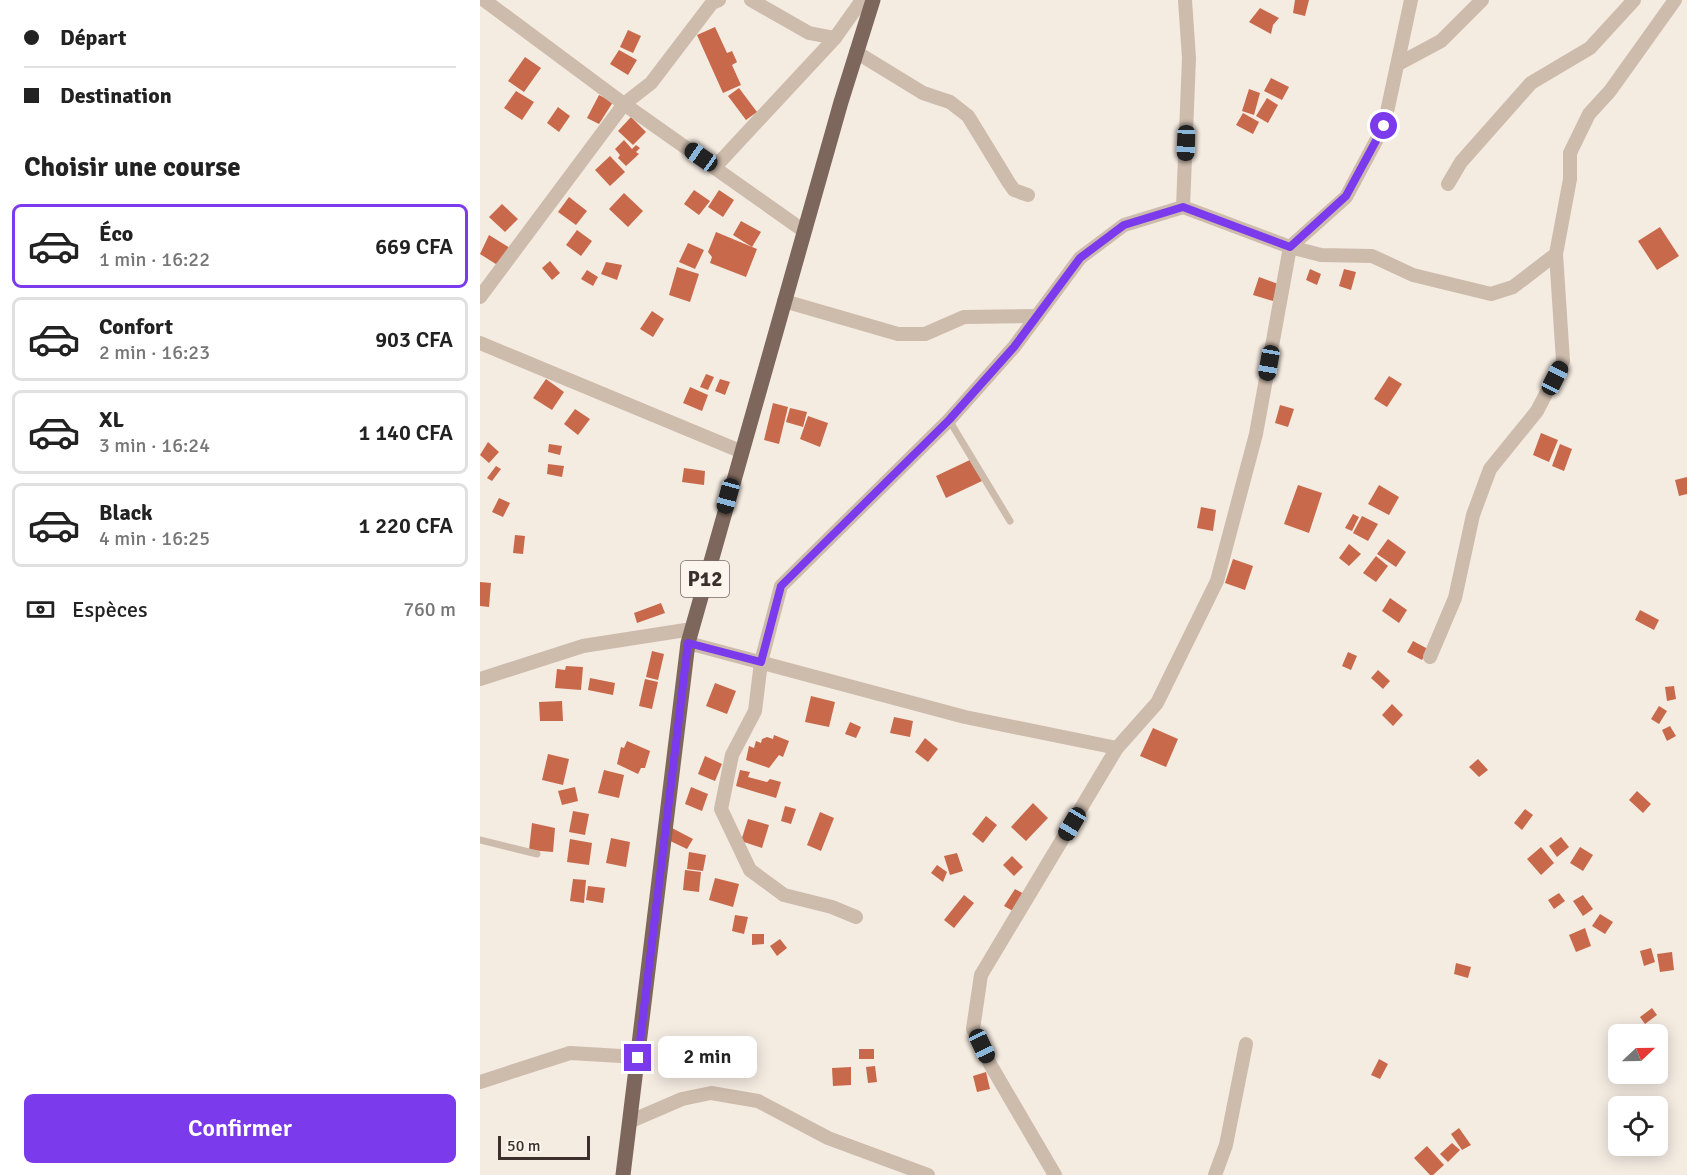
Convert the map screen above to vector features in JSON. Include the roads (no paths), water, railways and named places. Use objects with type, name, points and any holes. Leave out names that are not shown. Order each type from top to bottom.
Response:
[{"type":"main road","name":"P12","points":[[623,1175],[690,636],[740,452],[873,0]]},
{"type":"street","points":[[484,0],[624,104],[804,231]]},
{"type":"street","points":[[480,297],[624,104],[651,83],[712,3],[719,0]]},
{"type":"street","points":[[751,0],[809,33],[835,38]]},
{"type":"street","points":[[715,167],[835,38],[862,0]]},
{"type":"street","points":[[1183,207],[1189,58],[1185,0]]},
{"type":"street","points":[[1055,1175],[990,1064],[974,1029],[981,975],[1117,748],[1158,703],[1217,581],[1256,434],[1290,247],[1346,196],[1384,126],[1411,0]]},
{"type":"street","points":[[1398,64],[1441,41],[1482,0]]},
{"type":"street","points":[[1448,184],[1461,162],[1531,83],[1590,48],[1634,0]]},
{"type":"street","points":[[1430,657],[1455,598],[1473,514],[1490,469],[1537,411],[1563,361],[1556,254],[1570,179],[1569,153],[1589,114],[1610,91],[1675,0]]},
{"type":"street","points":[[856,52],[923,93],[960,108],[968,116],[1014,190],[1028,195]]},
{"type":"street","points":[[856,917],[832,907],[784,895],[750,870],[721,809],[732,755],[755,711],[761,662],[781,586],[949,420],[1014,347],[1080,258],[1124,225],[1183,207],[1290,247],[1321,255],[1372,256],[1413,275],[1491,294],[1513,287],[1556,254]]},
{"type":"street","points":[[784,302],[898,334],[926,334],[964,318],[1037,316]]},
{"type":"street","points":[[480,343],[740,452]]},
{"type":"street","points":[[480,679],[583,646],[690,636],[761,662],[965,717],[1117,748]]},
{"type":"street","points":[[1215,1175],[1226,1145],[1246,1044]]},
{"type":"street","points":[[480,1082],[570,1053],[638,1058]]},
{"type":"street","points":[[631,1121],[682,1099],[711,1093],[758,1101],[828,1138],[928,1175]]},
{"type":"lane","points":[[949,420],[1010,521]]},
{"type":"lane","points":[[480,840],[537,854]]}]
